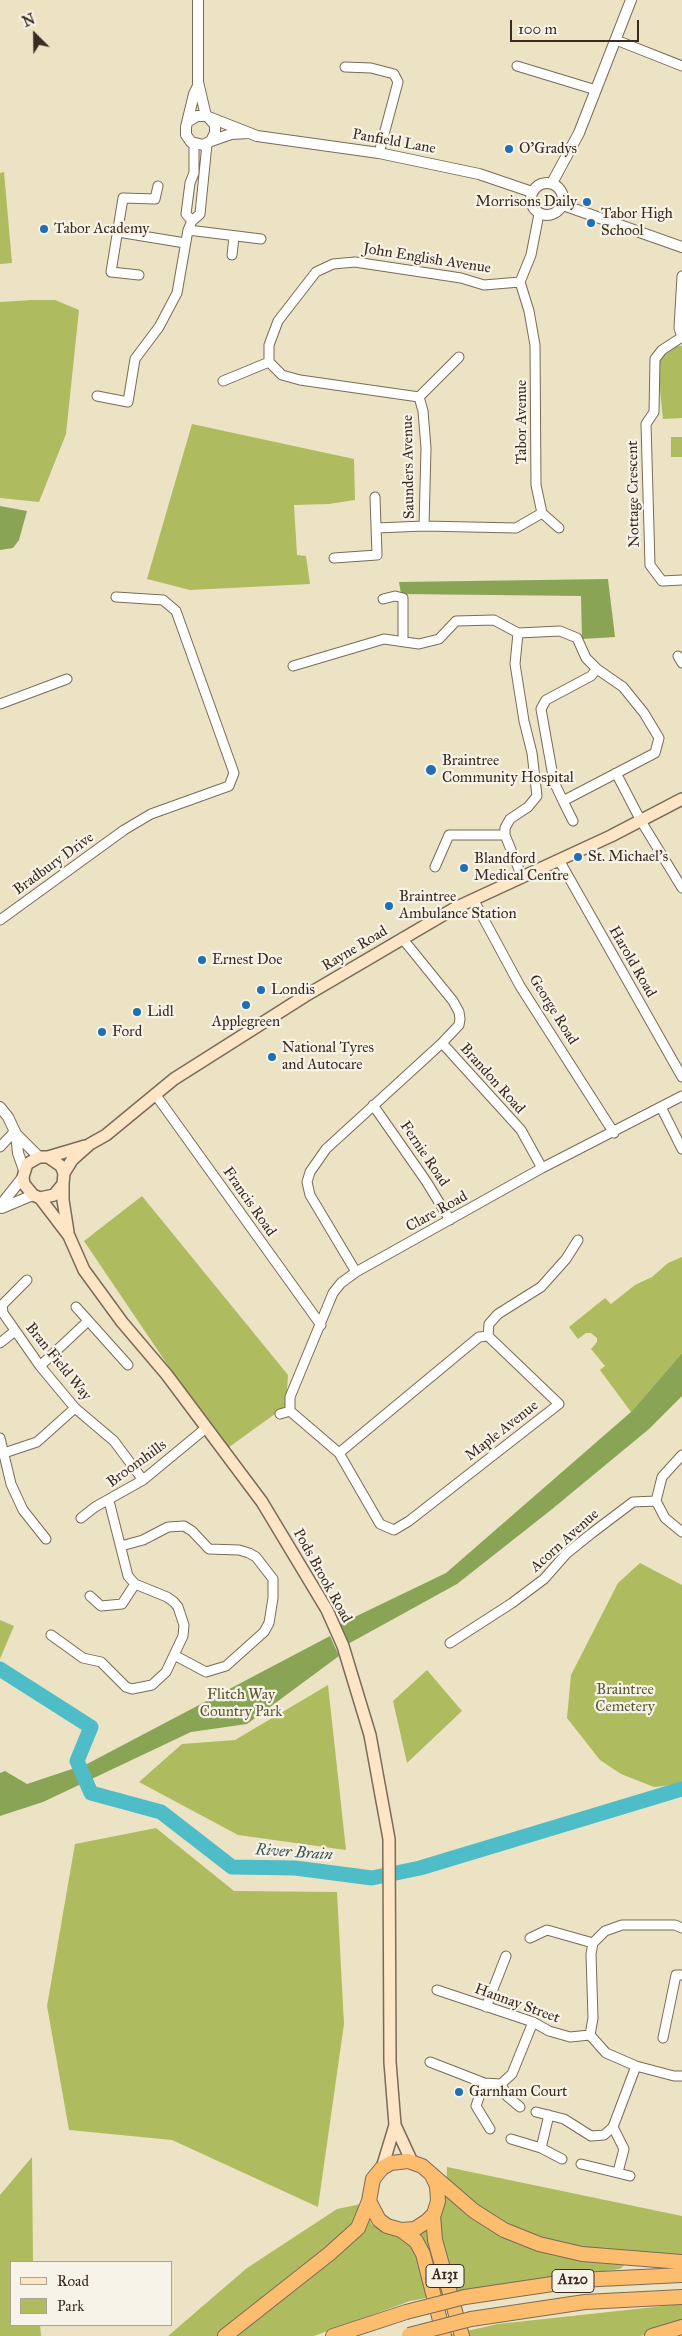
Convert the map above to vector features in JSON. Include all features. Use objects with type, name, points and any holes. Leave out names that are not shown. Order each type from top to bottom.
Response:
[{"type":"highway","points":[[225,2336],[329,2254],[358,2228],[369,2201],[371,2184],[382,2168],[398,2162],[412,2162],[422,2166],[474,2211],[504,2230],[539,2244],[582,2254],[682,2262]]},
{"type":"highway","points":[[369,2201],[379,2220],[387,2226],[401,2230],[415,2229],[433,2215],[439,2195],[432,2175]]},
{"type":"highway","name":"A131","points":[[433,2215],[435,2240],[462,2336]]},
{"type":"highway","name":"A131","points":[[401,2230],[416,2241],[423,2254],[444,2336]]},
{"type":"highway","name":"A120","points":[[333,2336],[406,2312],[465,2296],[580,2280],[682,2274]]},
{"type":"highway","name":"A120","points":[[407,2335],[471,2319],[585,2302],[682,2297]]},
{"type":"highway","points":[[652,2336],[682,2327]]},
{"type":"main road","name":"Rayne Road","points":[[37,1196],[54,1195],[72,1160],[90,1144],[106,1135],[155,1094],[224,1046],[402,938],[474,899],[641,821],[682,799]]},
{"type":"main road","name":"Rayne Road","points":[[23,1174],[28,1164],[44,1157],[90,1144]]},
{"type":"main road","points":[[44,1157],[58,1163],[64,1178],[63,1200],[69,1236]]},
{"type":"main road","points":[[23,1174],[24,1184],[37,1196],[69,1236]]},
{"type":"main road","name":"Pods Brook Road","points":[[69,1236],[84,1270],[262,1502],[327,1610],[353,1677],[370,1735],[389,1843],[390,2062],[394,2125]]},
{"type":"main road","points":[[394,2125],[412,2162]]},
{"type":"main road","points":[[382,2168],[394,2125]]},
{"type":"street","points":[[97,396],[133,402],[135,359],[159,328],[177,293],[188,230],[192,221],[200,214],[209,143],[215,133],[215,125],[207,117],[198,86],[198,0]]},
{"type":"street","points":[[552,183],[579,133],[631,0]]},
{"type":"street","points":[[616,40],[682,66]]},
{"type":"street","points":[[517,66],[596,90]]},
{"type":"street","points":[[345,67],[371,68],[394,74],[398,82],[379,153]]},
{"type":"street","points":[[192,221],[186,214],[190,183],[194,173],[194,144],[186,135],[194,94],[198,86]]},
{"type":"street","points":[[188,121],[197,116],[207,117]]},
{"type":"street","name":"Panfield Lane","points":[[207,117],[249,133],[275,139],[379,153],[479,174],[532,192]]},
{"type":"street","name":"Panfield Lane","points":[[194,144],[209,143],[231,134],[249,133]]},
{"type":"street","points":[[552,183],[562,192],[563,205],[557,213],[551,216],[539,214],[531,204],[532,192],[540,184],[552,183]]},
{"type":"street","points":[[139,275],[111,272],[123,198],[155,199],[158,186]]},
{"type":"street","points":[[563,205],[682,247]]},
{"type":"street","points":[[520,282],[531,255],[539,214]]},
{"type":"street","points":[[188,230],[234,238],[261,239]]},
{"type":"street","points":[[118,232],[185,243]]},
{"type":"street","points":[[232,255],[234,238]]},
{"type":"street","name":"John English Avenue","points":[[270,362],[269,345],[278,321],[316,272],[333,264],[355,262],[461,278],[484,285],[520,282]]},
{"type":"street","name":"Nottage Crescent","points":[[682,276],[679,328],[682,337],[662,350],[655,359],[654,412],[646,424],[650,565],[662,581],[682,580]]},
{"type":"street","name":"Tabor Avenue","points":[[520,282],[529,311],[535,345],[536,485],[542,513]]},
{"type":"street","points":[[419,397],[459,357]]},
{"type":"street","points":[[223,381],[270,362]]},
{"type":"street","name":"Saunders Avenue","points":[[270,362],[282,376],[419,397],[423,411],[426,448],[424,526],[377,528]]},
{"type":"street","points":[[334,558],[377,555],[375,496]]},
{"type":"street","points":[[424,526],[516,528],[542,513],[559,528]]},
{"type":"street","points":[[383,599],[395,596],[404,598],[403,642]]},
{"type":"street","name":"Bradbury Drive","points":[[0,920],[124,830],[151,814],[229,786],[234,773],[176,611],[163,600],[116,597]]},
{"type":"street","points":[[293,666],[305,667],[384,639],[419,644],[440,639],[456,621],[494,620],[518,633],[560,631],[577,638],[586,658],[597,669],[623,688],[644,713],[659,738],[655,753],[563,801]]},
{"type":"street","points":[[518,633],[515,664],[524,721],[532,753],[536,796],[528,807],[510,819],[505,828],[504,835],[506,844],[522,877]]},
{"type":"street","points":[[573,821],[554,782],[541,709],[546,700],[591,676],[597,669]]},
{"type":"street","points":[[0,704],[67,678]]},
{"type":"street","points":[[616,773],[641,821],[682,888]]},
{"type":"street","points":[[435,867],[449,835],[504,835]]},
{"type":"street","name":"Harold Road","points":[[559,860],[682,1077]]},
{"type":"street","name":"George Road","points":[[474,899],[520,986],[614,1132]]},
{"type":"street","name":"Brandon Road","points":[[402,938],[453,1001],[458,1012],[459,1025],[442,1043],[521,1130],[542,1168]]},
{"type":"street","points":[[356,1272],[315,1206],[307,1182],[316,1163],[326,1149],[373,1104],[442,1043]]},
{"type":"street","name":"Francis Road","points":[[155,1094],[320,1326]]},
{"type":"street","name":"Clare Road","points":[[290,1411],[290,1397],[333,1293],[341,1283],[356,1272],[542,1168],[682,1096]]},
{"type":"street","name":"Fernie Road","points":[[373,1104],[426,1181],[450,1220]]},
{"type":"street","points":[[0,1107],[16,1133],[44,1157]]},
{"type":"street","points":[[661,1107],[682,1149]]},
{"type":"street","points":[[0,1147],[16,1133]]},
{"type":"street","points":[[16,1133],[23,1174]]},
{"type":"street","name":"Rayne Road","points":[[0,1208],[23,1174]]},
{"type":"street","name":"Rayne Road","points":[[0,1208],[37,1196]]},
{"type":"street","points":[[280,1414],[290,1411],[338,1453],[471,1341],[479,1337],[488,1336],[489,1324],[498,1314],[541,1287],[566,1259],[578,1240]]},
{"type":"street","name":"Bran Field Way","points":[[27,1280],[2,1305],[3,1313],[40,1366],[75,1408],[114,1441],[143,1480]]},
{"type":"street","points":[[76,1308],[128,1365]]},
{"type":"street","points":[[40,1366],[88,1321]]},
{"type":"street","points":[[0,1343],[15,1331]]},
{"type":"street","name":"Maple Avenue","points":[[338,1453],[380,1524],[394,1530],[409,1521],[558,1404],[488,1336]]},
{"type":"street","points":[[4,1453],[37,1442],[75,1408]]},
{"type":"street","name":"Broomhills","points":[[82,1518],[95,1507],[109,1501],[143,1480],[206,1428]]},
{"type":"street","points":[[0,1438],[10,1484],[23,1510],[46,1539]]},
{"type":"street","points":[[682,1455],[662,1477],[656,1501],[665,1518],[682,1532]]},
{"type":"street","points":[[51,1635],[83,1658],[101,1662],[126,1687],[132,1689],[152,1685],[166,1672],[174,1655],[184,1630],[178,1608],[167,1597],[135,1584],[125,1569],[109,1501]]},
{"type":"street","name":"Acorn Avenue","points":[[450,1643],[512,1604],[544,1579],[566,1554],[633,1502],[656,1501]]},
{"type":"street","points":[[121,1546],[143,1540],[168,1527],[184,1526],[192,1531],[209,1549],[239,1550],[256,1557],[273,1579],[274,1587],[269,1623],[264,1632],[226,1666],[206,1672],[174,1655]]},
{"type":"street","points":[[90,1596],[101,1606],[122,1604],[135,1584]]},
{"type":"street","points":[[682,1928],[675,1925],[622,1925],[605,1931],[593,1943],[591,1954],[593,2018],[590,2035],[606,2053],[636,2066],[674,2076],[682,2076]]},
{"type":"street","points":[[530,1938],[548,1930],[593,1943]]},
{"type":"street","points":[[486,2006],[506,1956]]},
{"type":"street","points":[[663,2038],[676,1975],[682,1975]]},
{"type":"street","name":"Hannay Street","points":[[437,1990],[533,2022],[550,2032],[570,2037],[590,2035]]},
{"type":"street","points":[[430,2062],[484,2083],[501,2084],[512,2074],[533,2022]]},
{"type":"street","points":[[536,2112],[564,2119],[591,2136],[604,2135],[613,2127],[636,2066]]},
{"type":"street","points":[[484,2083],[476,2106],[490,2129]]},
{"type":"street","points":[[501,2084],[507,2096],[520,2108]]},
{"type":"street","points":[[541,2148],[549,2115]]},
{"type":"street","points":[[613,2127],[624,2149],[618,2172]]},
{"type":"street","points":[[511,2140],[541,2148],[562,2160]]},
{"type":"street","points":[[582,2164],[630,2176]]},
{"type":"green space","points":[[4,172],[12,263],[0,264],[0,173]]},
{"type":"green space","points":[[55,300],[79,310],[66,434],[39,502],[0,498],[0,302]]},
{"type":"green space","points":[[675,346],[682,346],[682,418],[663,419],[657,362]]},
{"type":"green space","points":[[192,424],[354,459],[355,500],[329,504],[294,505],[297,555],[306,556],[310,584],[190,590],[147,579]]},
{"type":"green space","points":[[671,437],[682,437],[682,457],[671,457]]},
{"type":"green space","points":[[0,506],[27,511],[19,540],[13,548],[0,550]]},
{"type":"green space","points":[[608,579],[615,637],[582,639],[581,596],[401,594],[399,582]]},
{"type":"green space","points":[[142,1196],[288,1375],[286,1406],[225,1450],[84,1241]]},
{"type":"green space","points":[[682,1257],[682,1353],[631,1412],[600,1370],[605,1366],[591,1349],[597,1342],[597,1338],[591,1333],[586,1333],[578,1339],[569,1327],[605,1298],[611,1304],[635,1285],[652,1277],[668,1263]]},
{"type":"green space","points":[[682,1353],[682,1396],[649,1429],[457,1584],[348,1644],[340,1624],[446,1573],[631,1412]]},
{"type":"green space","name":"Braintree Cemetery","points":[[640,1563],[682,1585],[682,1784],[654,1787],[621,1774],[600,1760],[567,1718],[571,1675],[618,1583]]},
{"type":"green space","points":[[0,1620],[14,1626],[0,1659]]},
{"type":"green space","name":"Flitch Way Country Park","points":[[330,1636],[339,1656],[247,1724],[191,1732],[43,1802],[0,1816],[0,1773],[5,1771],[27,1784],[87,1764]]},
{"type":"green space","points":[[427,1670],[462,1711],[407,1763],[393,1701]]},
{"type":"green space","points":[[328,1685],[346,1850],[238,1835],[139,1782],[182,1744],[235,1740]]},
{"type":"green space","points":[[156,1828],[234,1891],[337,1892],[344,2024],[318,2207],[172,2140],[69,2130],[47,2006],[75,1844]]},
{"type":"green space","points":[[32,2157],[33,2261],[10,2261],[10,2326],[40,2326],[41,2336],[0,2336],[0,2195]]},
{"type":"green space","points":[[447,2167],[682,2216],[682,2255],[640,2251],[620,2269],[469,2290],[410,2301],[314,2336],[168,2336],[247,2268],[337,2209],[361,2204],[372,2225],[389,2234],[415,2235],[440,2217],[446,2195]]},
{"type":"green space","points":[[682,2304],[682,2323],[641,2336],[444,2336],[498,2324]]},
{"type":"waterway","name":"River Brain","points":[[0,1669],[91,1727],[77,1761],[91,1793],[161,1812],[232,1867],[295,1868],[372,1878],[420,1868],[682,1789]]},
{"type":"place","name":"O'Gradys","points":[[509,149]]},
{"type":"place","name":"Morrisons Daily","points":[[587,202]]},
{"type":"place","name":"Tabor High School","points":[[591,223]]},
{"type":"place","name":"Tabor Academy","points":[[44,229]]},
{"type":"place","name":"Braintree Community Hospital","points":[[431,770]]},
{"type":"place","name":"St. Michael's","points":[[578,857]]},
{"type":"place","name":"Blandford Medical Centre","points":[[464,868]]},
{"type":"place","name":"Braintree Ambulance Station","points":[[389,906]]},
{"type":"place","name":"Ernest Doe","points":[[202,960]]},
{"type":"place","name":"Londis","points":[[261,990]]},
{"type":"place","name":"Applegreen","points":[[246,1005]]},
{"type":"place","name":"Lidl","points":[[137,1012]]},
{"type":"place","name":"Ford","points":[[102,1032]]},
{"type":"place","name":"National Tyres and Autocare","points":[[272,1057]]},
{"type":"place","name":"Garnham Court","points":[[459,2092]]}]
